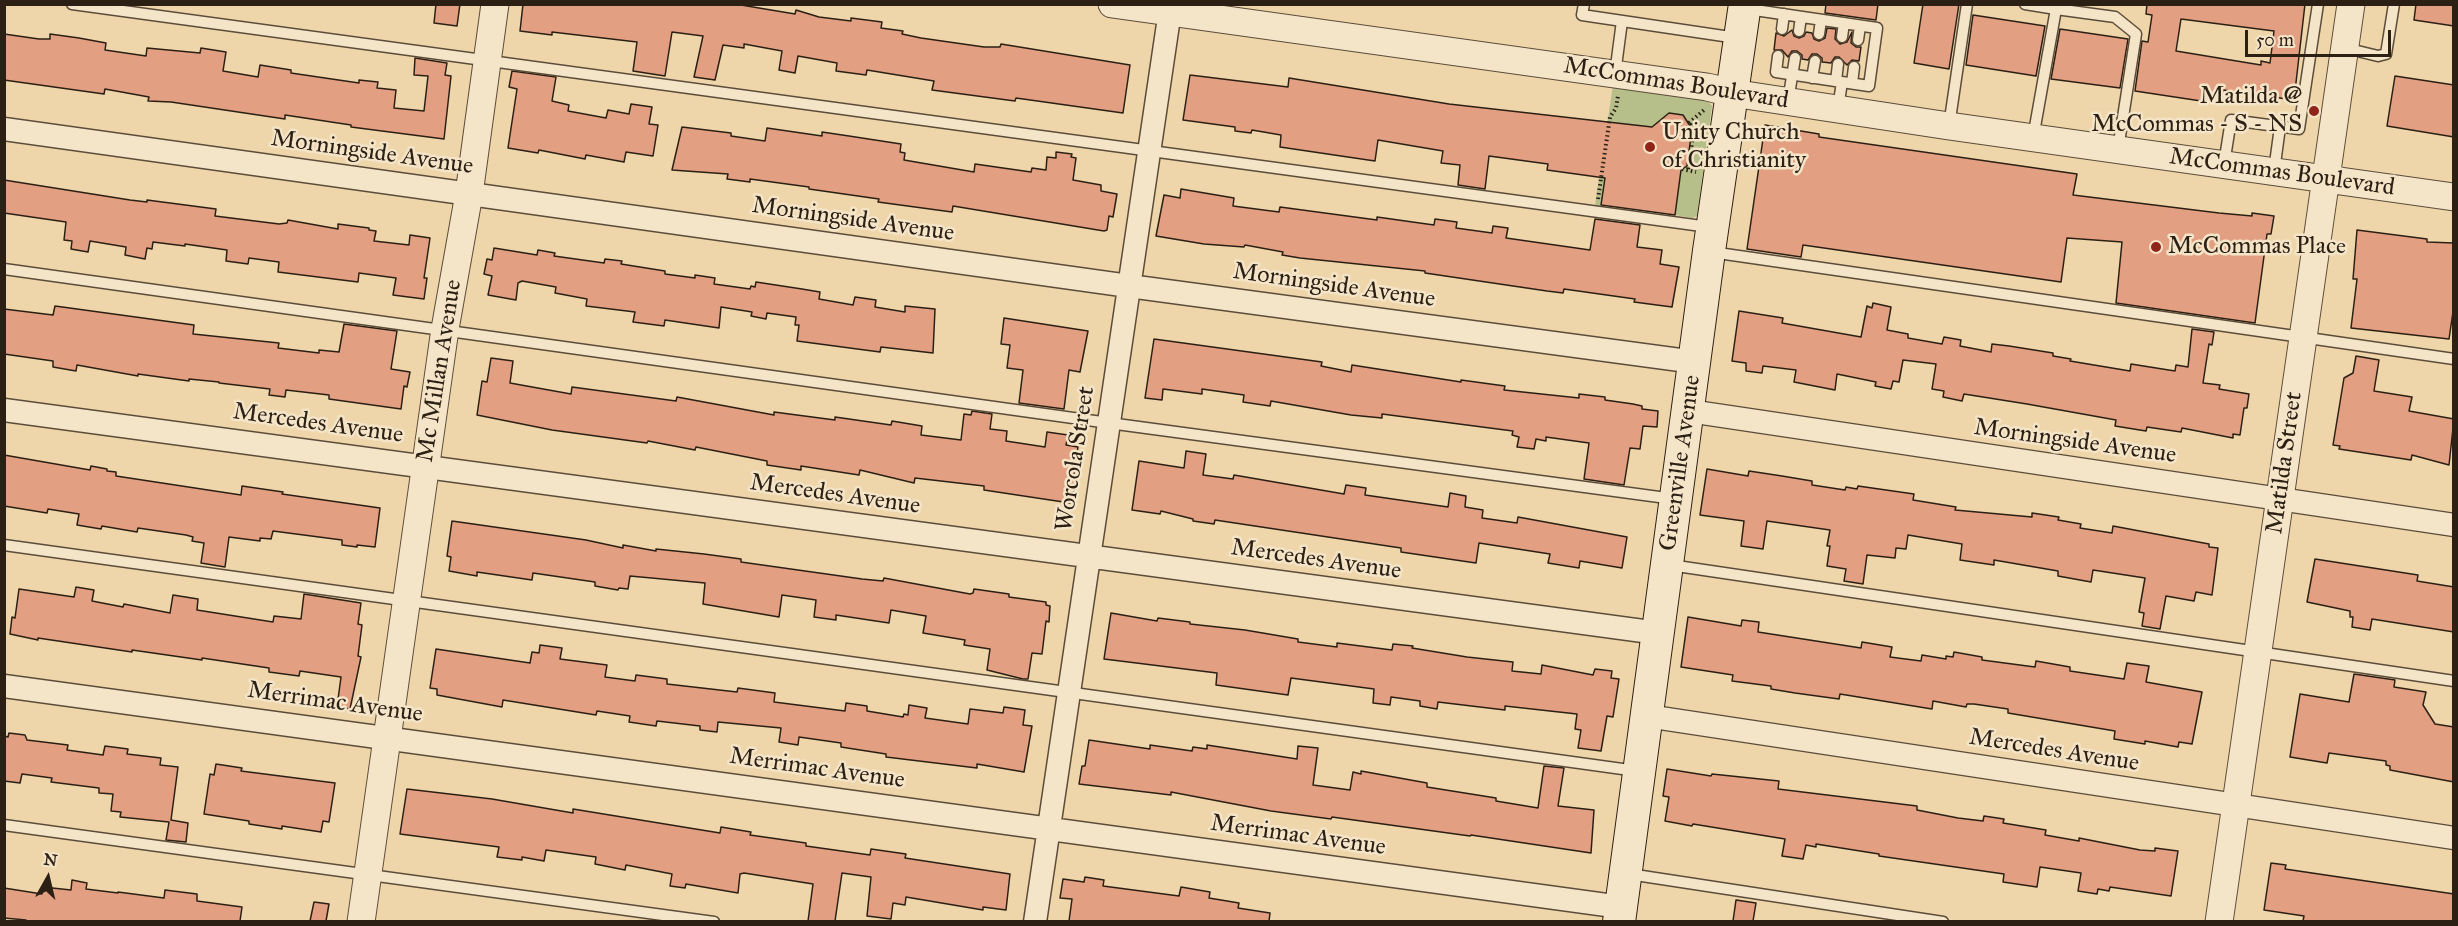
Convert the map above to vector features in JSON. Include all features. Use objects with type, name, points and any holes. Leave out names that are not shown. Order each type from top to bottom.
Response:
[{"type":"main road","name":"Greenville Avenue","points":[[1620,914],[1711,240],[1720,99],[1740,39],[1745,6]]},
{"type":"street","name":"Mc Millan Avenue","points":[[361,921],[445,329],[469,194],[495,4]]},
{"type":"street","name":"McCommas Boulevard","points":[[1112,4],[1171,8],[1617,83],[1707,87],[1720,99],[1788,101],[2454,197]]},
{"type":"street","name":"Matilda Street","points":[[2219,921],[2351,4]]},
{"type":"street","name":"Worcola Street","points":[[1035,921],[1171,8]]},
{"type":"street","name":"Morningside Avenue","points":[[4,129],[1129,286],[1695,362]]},
{"type":"street","name":"Mercedes Avenue","points":[[4,410],[1658,633]]},
{"type":"street","name":"Morningside Avenue","points":[[1689,411],[2454,525]]},
{"type":"street","name":"Merrimac Avenue","points":[[4,686],[1048,828],[1620,914]]},
{"type":"street","name":"Mercedes Avenue","points":[[1647,716],[2454,838]]},
{"type":"lane","points":[[72,4],[1150,151],[2303,337],[2454,359]]},
{"type":"lane","points":[[1584,4],[1582,15],[1740,39]]},
{"type":"lane","points":[[1949,126],[1967,4]]},
{"type":"lane","points":[[2025,4],[2115,17],[2136,34],[2118,150]]},
{"type":"lane","points":[[2224,165],[2231,120],[2299,129],[2318,4]]},
{"type":"lane","points":[[2345,48],[2378,56],[2386,54],[2394,4]]},
{"type":"lane","points":[[1745,6],[1877,28],[1869,86],[1776,72],[1778,56]]},
{"type":"lane","points":[[2033,138],[2056,9]]},
{"type":"lane","points":[[1782,29],[1784,14]]},
{"type":"lane","points":[[1799,31],[1801,17]]},
{"type":"lane","points":[[1819,34],[1821,20]]},
{"type":"lane","points":[[1617,83],[1622,21]]},
{"type":"lane","points":[[1842,37],[1844,23]]},
{"type":"lane","points":[[1858,40],[1860,26]]},
{"type":"lane","points":[[1788,101],[1795,58]]},
{"type":"lane","points":[[1812,78],[1815,61]]},
{"type":"lane","points":[[1838,64],[1843,82]]},
{"type":"lane","points":[[1838,109],[1843,82],[1854,66]]},
{"type":"lane","points":[[2274,172],[2280,127]]},
{"type":"lane","points":[[4,269],[1109,423],[1676,499]]},
{"type":"lane","points":[[4,545],[1068,690],[1640,771]]},
{"type":"lane","points":[[1667,565],[2454,681]]},
{"type":"lane","points":[[4,825],[714,921]]},
{"type":"lane","points":[[1625,874],[1943,921]]},
{"type":"path","points":[[1598,199],[1610,117],[1616,108],[1617,83]]},
{"type":"path","points":[[1688,170],[1694,130],[1689,123],[1720,99]]},
{"type":"path","points":[[1683,169],[1701,175]]},
{"type":"green space","points":[[1613,85],[1707,100],[1712,106],[1697,216],[1692,218],[1675,215],[1680,171],[1687,166],[1692,129],[1683,115],[1669,113],[1658,128],[1613,123],[1601,207],[1595,205]]},
{"type":"building","points":[[436,4],[460,4],[457,26],[434,23]]},
{"type":"building","points":[[523,4],[735,4],[795,14],[796,10],[819,17],[882,22],[881,28],[903,31],[902,34],[921,38],[984,47],[1000,47],[1001,44],[1130,65],[1123,113],[1016,98],[1015,101],[932,90],[934,81],[867,70],[866,75],[836,71],[837,63],[798,56],[795,73],[779,70],[782,51],[744,44],[744,48],[723,45],[715,80],[694,77],[703,36],[672,32],[665,76],[633,71],[637,42],[552,32],[552,35],[520,31]]},
{"type":"building","points":[[1826,4],[1878,4],[1876,20],[1825,13]]},
{"type":"building","points":[[1923,4],[1959,4],[1949,69],[1914,63]]},
{"type":"building","points":[[2147,4],[2305,4],[2294,100],[2223,90],[2221,104],[2135,91],[2142,41],[2148,42],[2152,15],[2146,14]],"holes":[[[2181,19],[2274,31],[2270,63],[2261,61],[2261,65],[2176,51]]]},
{"type":"building","points":[[2416,4],[2454,4],[2454,26],[2414,20]]},
{"type":"building","points":[[1973,15],[2045,26],[2036,76],[1966,65]]},
{"type":"building","points":[[1827,28],[1836,29],[1835,39],[1840,44],[1847,42],[1852,32],[1851,43],[1856,47],[1861,47],[1859,61],[1852,60],[1847,65],[1839,57],[1835,57],[1831,63],[1822,62],[1822,58],[1817,54],[1812,54],[1808,60],[1802,59],[1802,55],[1797,51],[1792,51],[1788,57],[1782,50],[1774,50],[1776,33],[1784,36],[1792,30],[1794,36],[1799,38],[1806,32],[1812,33],[1814,39],[1819,41],[1825,38]]},
{"type":"building","points":[[2060,29],[2128,39],[2120,88],[2051,79]]},
{"type":"building","points":[[4,34],[39,39],[50,39],[50,34],[79,38],[106,43],[105,50],[146,56],[147,48],[200,53],[201,48],[226,52],[223,71],[258,77],[260,65],[291,70],[291,73],[359,83],[359,80],[378,82],[377,88],[396,90],[394,108],[424,111],[428,76],[414,75],[415,58],[447,63],[445,75],[451,76],[444,139],[351,127],[351,125],[285,115],[285,119],[171,102],[148,101],[149,97],[105,89],[104,94],[4,80]]},
{"type":"building","points":[[512,71],[556,77],[552,101],[569,105],[568,111],[606,118],[608,110],[629,114],[631,104],[652,107],[649,124],[658,125],[653,156],[626,152],[624,162],[586,155],[585,159],[539,150],[538,153],[508,148],[517,89],[509,87]]},
{"type":"building","points":[[1190,75],[1288,87],[1289,78],[1449,104],[1652,127],[1669,113],[1683,115],[1692,129],[1687,166],[1681,170],[1675,215],[1601,205],[1605,178],[1547,170],[1548,164],[1489,156],[1485,189],[1458,185],[1460,165],[1441,163],[1443,151],[1378,140],[1375,161],[1280,147],[1281,135],[1252,130],[1251,133],[1235,131],[1235,127],[1183,120]]},
{"type":"building","points":[[2395,76],[2454,85],[2454,137],[2387,126]]},
{"type":"building","points":[[1765,125],[1819,134],[1819,137],[2077,174],[2073,195],[2219,213],[2274,216],[2271,234],[2267,234],[2255,323],[2116,303],[2122,242],[2067,238],[2061,282],[1803,245],[1801,257],[1747,249]]},
{"type":"building","points":[[682,127],[731,133],[731,136],[765,141],[767,128],[822,136],[822,132],[901,144],[900,152],[905,153],[904,160],[974,172],[975,164],[1031,172],[1032,168],[1046,170],[1047,157],[1056,158],[1056,152],[1072,154],[1071,157],[1076,158],[1073,180],[1101,185],[1101,191],[1117,194],[1113,217],[1109,216],[1107,230],[1104,231],[953,206],[952,212],[878,202],[879,199],[809,189],[809,187],[750,179],[750,182],[727,179],[728,174],[672,170]]},
{"type":"building","points":[[4,180],[130,200],[216,209],[215,216],[279,224],[287,223],[288,220],[338,229],[338,224],[369,228],[369,230],[376,231],[374,241],[409,245],[410,235],[430,238],[424,278],[427,278],[424,299],[393,295],[396,278],[359,273],[358,282],[278,272],[279,262],[249,258],[248,264],[226,261],[227,250],[185,244],[185,246],[153,242],[152,249],[147,248],[145,259],[125,255],[126,247],[90,241],[88,252],[71,249],[72,241],[64,240],[66,222],[4,213]]},
{"type":"building","points":[[1181,189],[1234,198],[1233,206],[1279,212],[1280,207],[1434,225],[1435,219],[1457,222],[1456,228],[1492,233],[1493,226],[1508,228],[1506,238],[1590,250],[1595,219],[1640,225],[1637,247],[1662,250],[1660,264],[1679,267],[1672,307],[1634,302],[1635,299],[1564,289],[1563,293],[1425,273],[1425,271],[1300,258],[1282,255],[1283,252],[1245,245],[1244,247],[1204,244],[1156,236],[1164,195],[1180,198]]},
{"type":"building","points":[[2357,230],[2427,239],[2427,242],[2454,243],[2454,305],[2449,339],[2351,328],[2357,279],[2353,279]]},
{"type":"building","points":[[494,248],[537,255],[538,250],[555,253],[554,256],[604,263],[605,259],[622,261],[621,264],[665,271],[665,274],[715,278],[714,284],[750,289],[751,286],[755,287],[756,282],[802,289],[820,292],[819,299],[853,305],[855,297],[876,300],[875,307],[905,312],[905,306],[935,309],[933,353],[881,347],[880,352],[797,341],[799,325],[795,325],[796,317],[767,313],[766,319],[751,316],[752,312],[721,307],[719,328],[665,320],[664,326],[633,322],[635,312],[586,306],[587,299],[555,293],[556,287],[522,281],[518,283],[516,300],[488,295],[492,276],[484,274],[487,259],[492,260]]},
{"type":"building","points":[[1873,303],[1891,307],[1887,330],[1908,334],[1908,338],[1942,344],[1944,337],[1961,340],[1960,346],[1991,352],[1992,344],[2009,346],[2053,353],[2053,356],[2071,359],[2070,361],[2130,371],[2131,364],[2175,371],[2176,365],[2188,367],[2192,329],[2214,332],[2212,345],[2209,344],[2203,383],[2220,385],[2219,389],[2249,394],[2247,408],[2244,408],[2240,435],[2233,434],[2233,438],[2182,428],[2181,432],[2147,427],[2146,431],[2115,426],[2116,420],[2027,404],[1964,394],[1962,401],[1943,397],[1944,391],[1932,389],[1936,364],[1903,360],[1899,382],[1893,381],[1891,389],[1875,386],[1876,382],[1837,374],[1835,390],[1794,382],[1796,370],[1763,366],[1762,373],[1746,371],[1746,363],[1732,361],[1739,311],[1783,318],[1782,323],[1861,337],[1867,306],[1872,308]]},
{"type":"building","points":[[55,306],[194,325],[193,334],[279,343],[278,348],[319,353],[319,350],[339,352],[344,324],[397,331],[391,369],[410,372],[407,387],[404,386],[401,409],[329,399],[329,395],[286,390],[285,397],[269,395],[270,389],[189,379],[189,381],[138,374],[138,376],[77,365],[76,371],[53,367],[53,361],[4,354],[4,309],[53,315]]},
{"type":"building","points":[[1004,318],[1088,331],[1080,372],[1069,370],[1064,409],[1019,403],[1023,370],[1007,368],[1010,345],[1001,344]]},
{"type":"building","points":[[1154,339],[1322,362],[1321,366],[1351,372],[1352,365],[1461,382],[1461,380],[1505,386],[1504,390],[1579,398],[1579,394],[1605,397],[1605,400],[1658,411],[1657,427],[1643,426],[1640,449],[1630,448],[1624,485],[1584,479],[1589,443],[1546,437],[1546,441],[1536,439],[1534,449],[1517,447],[1519,437],[1512,435],[1513,431],[1382,414],[1382,418],[1351,415],[1271,401],[1270,406],[1243,402],[1244,395],[1202,389],[1202,394],[1163,389],[1162,400],[1145,398]]},
{"type":"building","points":[[2356,356],[2379,360],[2374,391],[2412,397],[2409,411],[2454,419],[2449,465],[2412,455],[2411,460],[2339,449],[2340,446],[2333,445],[2344,378],[2353,373]]},
{"type":"building","points":[[491,358],[513,361],[510,383],[571,394],[572,387],[676,401],[677,397],[774,415],[774,412],[835,420],[835,417],[891,425],[892,421],[922,426],[921,435],[961,440],[964,414],[971,415],[972,411],[992,414],[990,429],[1007,431],[1006,441],[1045,447],[1047,432],[1068,435],[1066,445],[1078,447],[1073,496],[1071,496],[1070,503],[984,490],[984,486],[915,478],[914,483],[860,470],[859,475],[801,466],[801,470],[767,465],[767,461],[696,447],[695,450],[648,441],[647,443],[552,430],[477,415],[482,381],[487,382]]},
{"type":"building","points":[[1186,451],[1206,454],[1203,475],[1233,479],[1234,475],[1344,494],[1346,485],[1366,488],[1365,495],[1448,507],[1450,493],[1466,496],[1465,507],[1483,510],[1482,518],[1517,523],[1518,517],[1627,537],[1622,568],[1580,561],[1579,568],[1548,563],[1550,554],[1479,543],[1476,563],[1401,552],[1401,548],[1215,520],[1214,524],[1193,521],[1193,519],[1161,511],[1160,514],[1132,510],[1139,461],[1184,468]]},
{"type":"building","points":[[4,455],[90,470],[91,466],[116,472],[116,476],[241,495],[242,486],[380,508],[375,547],[342,545],[342,540],[273,531],[271,539],[260,538],[260,541],[229,537],[225,567],[201,563],[204,543],[192,541],[193,537],[138,528],[137,532],[102,526],[101,529],[77,525],[79,514],[48,509],[47,513],[4,506]]},
{"type":"building","points":[[1707,469],[1748,476],[1749,471],[1782,476],[1812,481],[1812,485],[1845,490],[1846,487],[1857,489],[1858,486],[1914,494],[1913,500],[1956,507],[1955,510],[2032,517],[2032,513],[2059,517],[2058,520],[2081,524],[2080,528],[2112,533],[2113,526],[2209,544],[2209,547],[2218,548],[2212,595],[2196,592],[2194,601],[2166,596],[2160,629],[2142,626],[2144,613],[2139,612],[2145,578],[2093,570],[2091,582],[2058,576],[2058,571],[1994,560],[1994,565],[1960,560],[1962,544],[1908,535],[1906,549],[1896,548],[1895,558],[1867,555],[1863,584],[1844,581],[1846,569],[1827,566],[1830,530],[1767,521],[1763,549],[1741,546],[1744,521],[1700,515]]},
{"type":"building","points":[[452,521],[586,540],[623,548],[623,545],[656,551],[656,549],[704,554],[741,559],[741,562],[862,579],[883,581],[884,578],[970,594],[974,589],[1009,594],[1009,597],[1046,602],[1046,605],[1050,606],[1049,622],[1046,621],[1042,654],[1032,653],[1028,679],[1023,679],[987,670],[990,649],[964,645],[965,640],[923,633],[926,616],[891,610],[889,623],[836,615],[836,620],[814,617],[816,600],[782,595],[779,617],[703,604],[705,583],[630,576],[628,589],[619,588],[618,590],[595,586],[595,582],[533,573],[532,580],[477,572],[477,576],[449,571],[451,557],[447,556]]},
{"type":"building","points":[[2315,559],[2418,575],[2417,581],[2454,587],[2454,632],[2372,619],[2370,630],[2352,627],[2353,617],[2350,617],[2350,611],[2307,602]]},
{"type":"building","points":[[76,587],[94,590],[92,601],[123,607],[124,604],[170,613],[173,595],[198,599],[197,610],[273,622],[274,616],[301,619],[304,594],[361,603],[358,624],[362,625],[358,656],[361,657],[350,709],[337,707],[341,677],[300,671],[299,676],[269,672],[269,668],[202,658],[202,660],[132,650],[132,652],[38,638],[38,640],[10,634],[19,589],[74,597]]},
{"type":"building","points":[[1111,613],[1157,621],[1158,618],[1245,630],[1298,639],[1298,642],[1337,647],[1337,643],[1392,650],[1393,644],[1413,646],[1412,648],[1467,657],[1513,662],[1512,671],[1541,674],[1542,665],[1593,675],[1595,669],[1612,671],[1611,678],[1619,679],[1613,717],[1607,716],[1601,751],[1578,748],[1581,730],[1575,729],[1577,714],[1505,706],[1505,710],[1438,702],[1437,709],[1420,706],[1420,701],[1391,697],[1390,705],[1373,703],[1374,689],[1291,678],[1288,695],[1216,685],[1217,673],[1104,659]]},
{"type":"building","points":[[1688,617],[1741,626],[1742,620],[1759,622],[1758,632],[1861,648],[1862,642],[1892,647],[1890,657],[1921,661],[1922,655],[1946,659],[1946,656],[1953,657],[1954,652],[1982,657],[1982,660],[2035,667],[2036,661],[2070,667],[2070,671],[2124,679],[2127,663],[2149,666],[2146,682],[2202,692],[2192,744],[2179,742],[2178,747],[2145,741],[2145,744],[2114,739],[2115,731],[2008,713],[2008,709],[1974,704],[1967,704],[1966,707],[1933,701],[1932,709],[1840,694],[1839,699],[1795,693],[1771,689],[1771,686],[1732,681],[1733,675],[1681,667]]},
{"type":"building","points":[[540,645],[562,648],[560,659],[607,665],[605,677],[635,681],[636,675],[667,679],[667,684],[737,692],[738,688],[775,693],[774,702],[845,711],[846,703],[867,706],[867,711],[903,717],[904,714],[908,715],[909,705],[927,708],[925,718],[968,724],[970,709],[1003,713],[1004,707],[1025,710],[1023,725],[1032,726],[1024,772],[977,764],[977,768],[886,757],[886,754],[841,747],[841,743],[799,737],[798,745],[779,742],[781,728],[718,722],[717,732],[700,730],[700,726],[657,721],[656,726],[629,722],[630,716],[597,711],[596,715],[503,700],[502,707],[437,695],[437,689],[430,688],[436,649],[530,663],[532,652],[539,653]]},
{"type":"building","points":[[2354,674],[2395,680],[2394,687],[2426,692],[2423,705],[2435,724],[2454,727],[2454,782],[2390,770],[2386,761],[2329,753],[2327,763],[2290,757],[2300,694],[2349,702]]},
{"type":"building","points":[[9,733],[25,735],[27,740],[68,745],[67,750],[103,755],[105,746],[128,749],[127,754],[161,758],[160,765],[178,767],[171,820],[188,823],[186,842],[166,840],[169,822],[120,817],[121,812],[111,811],[113,794],[99,793],[99,788],[51,782],[52,778],[22,774],[20,783],[4,781],[4,736],[8,737]]},
{"type":"building","points":[[1089,740],[1150,749],[1150,745],[1192,751],[1193,747],[1207,749],[1207,745],[1297,759],[1298,746],[1318,748],[1313,785],[1350,790],[1353,772],[1361,774],[1361,771],[1427,783],[1427,787],[1496,798],[1496,801],[1538,808],[1544,766],[1564,768],[1558,806],[1594,810],[1591,853],[1471,835],[1271,811],[1171,792],[1171,795],[1079,784],[1082,766],[1085,766]]},
{"type":"building","points":[[216,764],[242,768],[241,771],[335,783],[329,822],[323,821],[321,832],[249,824],[249,821],[204,814],[210,774],[214,775]]},
{"type":"building","points":[[1667,769],[1711,776],[1712,774],[1779,781],[1778,789],[1917,806],[1917,810],[1958,818],[1983,821],[1984,816],[2004,819],[2003,823],[2046,830],[2045,835],[2079,841],[2079,838],[2140,850],[2155,851],[2155,848],[2178,851],[2171,896],[2110,887],[2109,891],[2098,889],[2097,894],[2078,891],[2081,873],[2040,867],[2037,887],[2003,882],[2004,874],[1879,856],[1879,854],[1816,844],[1816,847],[1806,845],[1803,859],[1782,856],[1785,839],[1665,821],[1669,797],[1663,796]]},
{"type":"building","points":[[407,789],[492,799],[573,813],[573,809],[720,833],[721,827],[751,832],[750,835],[806,843],[806,846],[870,855],[871,849],[906,854],[905,858],[1010,874],[1006,910],[983,907],[983,910],[906,897],[905,905],[893,903],[891,919],[867,916],[871,877],[842,873],[835,921],[808,921],[813,884],[744,873],[740,874],[738,893],[686,884],[685,888],[670,886],[672,874],[626,865],[625,870],[595,864],[596,857],[546,850],[544,861],[522,857],[522,860],[497,857],[499,847],[400,834]]},
{"type":"building","points":[[2271,863],[2286,865],[2285,869],[2454,894],[2454,921],[2303,921],[2304,916],[2264,910]]},
{"type":"building","points":[[1085,877],[1104,880],[1103,886],[1179,896],[1181,887],[1210,892],[1209,898],[1239,903],[1238,908],[1270,913],[1269,921],[1069,921],[1072,899],[1060,898],[1063,879],[1084,882]]},
{"type":"building","points":[[72,880],[87,883],[86,889],[118,893],[164,898],[165,890],[197,894],[197,901],[242,907],[240,921],[26,921],[4,918],[4,888],[42,894],[43,887],[71,890]]},
{"type":"building","points":[[1736,900],[1756,903],[1753,921],[1733,921]]},
{"type":"building","points":[[314,902],[329,904],[326,921],[310,921]]},
{"type":"place","name":"Matilda @ McCommas - S - NS","points":[[2314,111]]},
{"type":"place","name":"Unity Church of Christianity","points":[[1650,147]]},
{"type":"place","name":"McCommas Place","points":[[2156,247]]}]
